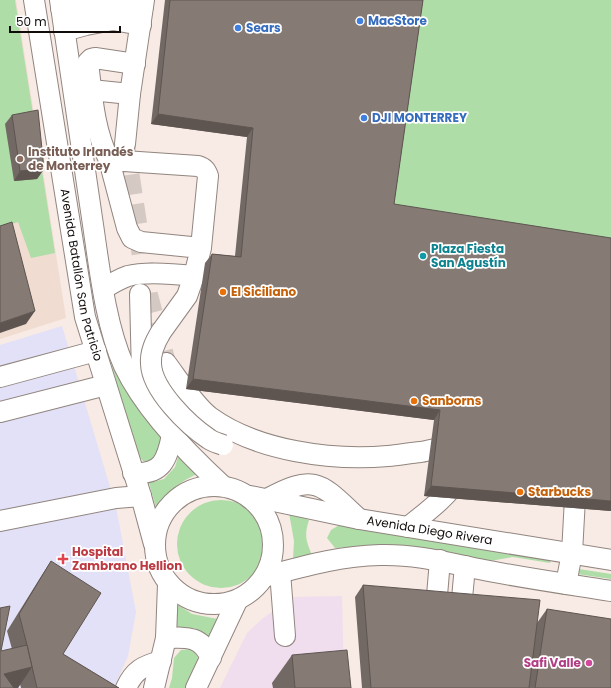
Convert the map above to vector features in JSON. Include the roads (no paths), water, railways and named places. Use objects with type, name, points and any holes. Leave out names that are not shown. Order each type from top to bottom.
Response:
[{"type":"street","name":"Avenida Batallón San Patricio","points":[[34,0],[84,318],[96,351],[154,544]]},
{"type":"street","points":[[98,0],[119,3],[140,14]]},
{"type":"street","points":[[61,4],[85,8],[119,3]]},
{"type":"street","name":"Avenida Batallón San Patricio","points":[[61,4],[103,289],[113,333],[124,365],[139,392],[172,434],[196,461],[224,486]]},
{"type":"street","points":[[64,32],[86,24],[140,14]]},
{"type":"street","points":[[125,144],[140,14]]},
{"type":"street","points":[[135,64],[90,59],[88,62],[91,90],[99,135],[102,147],[109,160],[127,228],[132,238],[141,242],[201,248]]},
{"type":"street","points":[[91,90],[130,94]]},
{"type":"street","points":[[109,160],[198,166],[203,168],[208,176],[201,248],[192,281],[187,296],[154,343],[151,364],[153,375],[160,388],[181,415],[209,439],[223,445],[283,449],[351,457],[388,456],[451,446],[473,453],[451,490],[436,505],[408,527]]},
{"type":"street","points":[[103,289],[121,279],[138,274],[158,282],[192,281]]},
{"type":"street","points":[[139,392],[142,374],[140,294]]},
{"type":"street","points":[[0,378],[96,351]]},
{"type":"street","points":[[166,363],[187,392],[210,417],[242,435],[283,449]]},
{"type":"street","points":[[0,412],[106,385]]},
{"type":"street","points":[[132,472],[148,472],[157,468],[168,454],[172,434]]},
{"type":"street","points":[[566,584],[572,553],[573,463]]},
{"type":"street","points":[[285,636],[274,574],[274,537],[270,521],[258,497],[238,489],[224,486],[203,487],[186,492],[171,504],[160,518],[154,544],[157,566],[168,584],[186,597],[202,602],[237,601],[248,595],[274,574],[326,560],[406,555],[611,591]]},
{"type":"street","points":[[0,521],[116,498],[140,496]]},
{"type":"street","name":"Avenida Diego Rivera","points":[[258,497],[359,519],[611,560]]},
{"type":"street","points":[[433,635],[440,560]]},
{"type":"street","points":[[459,636],[465,566]]},
{"type":"street","points":[[154,688],[166,638],[168,584]]},
{"type":"street","points":[[196,688],[237,601]]},
{"type":"street","points":[[166,638],[188,638],[196,640],[203,645],[211,658]]},
{"type":"street","points":[[126,688],[131,677],[140,669],[146,665],[161,661]]},
{"type":"tunnel","points":[[125,145],[148,295],[166,363]]},
{"type":"place","name":"MacStore","points":[[360,21]]},
{"type":"place","name":"Sears","points":[[238,28]]},
{"type":"place","name":"DJI MONTERREY","points":[[364,118]]},
{"type":"place","name":"Instituto Irlandés de Monterrey","points":[[20,159]]},
{"type":"place","name":"Plaza Fiesta San Agustín","points":[[423,256]]},
{"type":"place","name":"El Siciliano","points":[[223,292]]},
{"type":"place","name":"Sanborns","points":[[414,401]]},
{"type":"place","name":"Starbucks","points":[[520,492]]},
{"type":"place","name":"Hospital Zambrano Hellion","points":[[63,559]]},
{"type":"place","name":"Safi Valle","points":[[589,663]]}]
